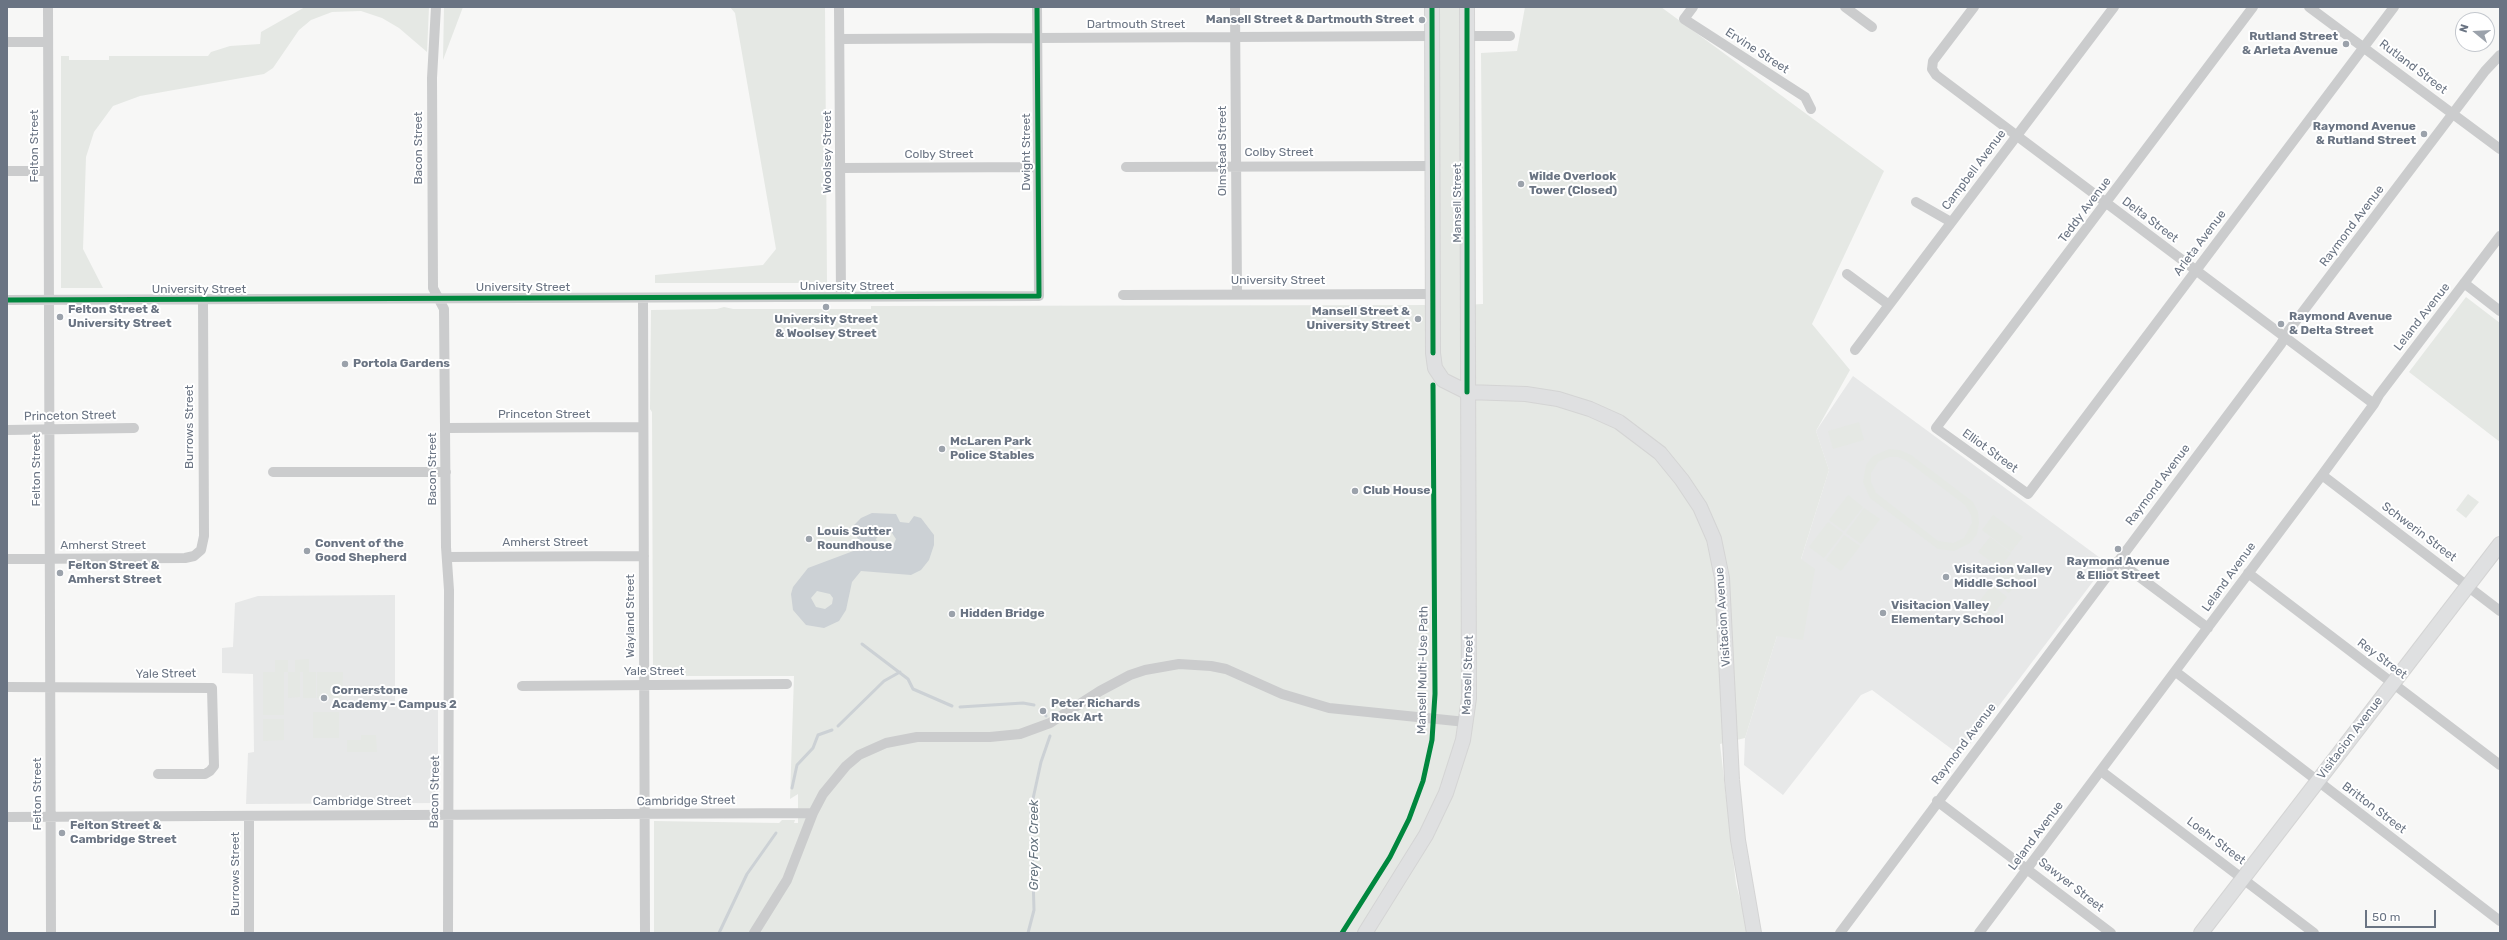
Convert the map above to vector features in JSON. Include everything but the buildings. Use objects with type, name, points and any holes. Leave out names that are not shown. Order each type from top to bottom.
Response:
[{"type":"street","name":"Felton Street","points":[[48,7],[52,933]]},
{"type":"street","name":"Bacon Street","points":[[436,7],[432,78],[433,288],[444,309],[447,557],[448,933]]},
{"type":"street","name":"Woolsey Street","points":[[840,7],[841,298]]},
{"type":"street","name":"Dwight Street","points":[[1037,7],[1039,296]]},
{"type":"street","name":"Olmstead Street","points":[[1235,7],[1237,294]]},
{"type":"street","name":"Mansell Street","points":[[1432,7],[1433,294],[1435,368],[1443,380],[1467,392]]},
{"type":"street","name":"Mansell Street","points":[[1364,933],[1426,835],[1446,793],[1463,740],[1466,722],[1470,676],[1467,392],[1468,7]]},
{"type":"street","name":"Ervine Street","points":[[1693,7],[1684,19],[1805,97],[1811,109]]},
{"type":"street","points":[[1845,7],[1872,27]]},
{"type":"street","name":"Delta Street","points":[[1974,7],[1933,61],[1932,69],[1936,75],[2374,404]]},
{"type":"street","name":"Campbell Avenue","points":[[1855,350],[1950,222],[2114,7]]},
{"type":"street","name":"Teddy Avenue","points":[[1936,428],[2253,7]]},
{"type":"street","name":"Rutland Street","points":[[2309,7],[2500,149]]},
{"type":"street","name":"Arleta Avenue","points":[[2028,494],[2394,7]]},
{"type":"street","name":"Dartmouth Street","points":[[840,39],[1432,36]]},
{"type":"street","points":[[1468,36],[1510,36]]},
{"type":"street","points":[[7,42],[48,42]]},
{"type":"street","name":"Raymond Avenue","points":[[1840,933],[1937,801],[2281,344],[2284,336],[2453,114],[2500,55]]},
{"type":"street","name":"Colby Street","points":[[1126,167],[1433,166]]},
{"type":"street","name":"Colby Street","points":[[841,168],[1037,168]]},
{"type":"street","points":[[7,171],[48,171]]},
{"type":"street","points":[[1916,202],[1950,222]]},
{"type":"street","name":"Leland Avenue","points":[[1979,933],[2176,672],[2374,404],[2378,395],[2500,236]]},
{"type":"street","points":[[1847,274],[1889,305]]},
{"type":"street","points":[[2464,283],[2500,311]]},
{"type":"street","name":"University Street","points":[[1123,295],[1433,294]]},
{"type":"street","name":"University Street","points":[[7,300],[841,298],[1039,296]]},
{"type":"street","name":"Wayland Street","points":[[643,298],[645,933]]},
{"type":"street","name":"Burrows Street","points":[[198,554],[203,546],[204,536],[203,300]]},
{"type":"street","name":"Visitacion Avenue","points":[[1467,392],[1541,395],[1574,403],[1604,415],[1633,431],[1660,453],[1682,480],[1700,507],[1714,539],[1722,578],[1730,766],[1738,840],[1754,933]]},
{"type":"street","name":"Princeton Street","points":[[446,428],[643,427]]},
{"type":"street","name":"Princeton Street","points":[[7,430],[134,428]]},
{"type":"street","name":"Elliot Street","points":[[1936,428],[2028,494]]},
{"type":"street","points":[[273,472],[446,472]]},
{"type":"street","name":"Schwerin Street","points":[[2322,475],[2500,611]]},
{"type":"street","name":"Visitacion Avenue","points":[[2201,933],[2500,544]]},
{"type":"street","name":"Amherst Street","points":[[7,559],[184,558],[198,554]]},
{"type":"street","name":"Amherst Street","points":[[447,557],[644,556]]},
{"type":"street","points":[[2118,561],[2208,628]]},
{"type":"street","name":"Rey Street","points":[[2248,573],[2500,765]]},
{"type":"street","points":[[754,933],[787,880],[813,813],[834,779],[850,762],[872,748],[886,743],[917,737],[990,737],[1020,734],[1050,723],[1115,682],[1162,666],[1194,664],[1226,669],[1282,694],[1329,708],[1466,722]]},
{"type":"street","name":"Britton Street","points":[[2176,672],[2500,921]]},
{"type":"street","name":"Yale Street","points":[[522,686],[788,684]]},
{"type":"street","name":"Yale Street","points":[[7,687],[212,688],[214,766],[205,774],[158,774]]},
{"type":"street","name":"Loehr Street","points":[[2102,771],[2314,933]]},
{"type":"street","name":"Sawyer Street","points":[[1937,801],[2111,933]]},
{"type":"street","name":"Cambridge Street","points":[[7,817],[813,813]]},
{"type":"street","name":"Burrows Street","points":[[249,816],[249,933]]},
{"type":"shaded area","points":[[305,7],[429,7],[427,52],[399,28],[382,18],[361,11],[332,12],[311,20],[299,30],[273,68],[264,74],[140,96],[113,106],[94,132],[86,157],[83,249],[103,288],[61,288],[61,56],[69,56],[69,60],[109,60],[109,56],[208,56],[211,52],[230,46],[260,44],[261,32]]},
{"type":"shaded area","points":[[444,7],[463,7],[443,60]]},
{"type":"shaded area","points":[[730,7],[825,7],[827,285],[817,285],[816,283],[655,283],[655,275],[763,265],[776,249],[735,13]]},
{"type":"shaded area","points":[[1439,7],[1461,7],[1462,305],[1483,304],[1481,53],[1517,51],[1525,7],[1661,7],[1884,171],[1812,324],[1850,370],[1816,431],[1829,470],[1801,559],[1815,569],[1803,640],[1777,636],[1745,738],[1720,744],[1736,884],[1749,933],[654,933],[654,821],[779,823],[782,820],[795,820],[794,823],[798,823],[798,794],[790,799],[794,676],[653,676],[652,412],[650,409],[651,310],[717,309],[724,307],[733,309],[871,309],[871,306],[1440,305]]},
{"type":"shaded area","points":[[2466,297],[2500,323],[2500,442],[2409,372]]},
{"type":"shaded area","name":"Visitacion Valley Middle School","points":[[1853,376],[2107,563],[1961,756],[1872,690],[1861,695],[1783,795],[1744,765],[1745,738],[1829,470],[1816,431]]},
{"type":"shaded area","points":[[1859,422],[1864,440],[1833,449],[1828,431]]},
{"type":"shaded area","points":[[1889,449],[1900,450],[1911,455],[1973,502],[1978,512],[1979,523],[1977,534],[1970,543],[1954,551],[1938,549],[1870,498],[1863,482],[1866,465],[1873,456]],"holes":[[[1889,457],[1898,457],[1907,461],[1965,505],[1971,515],[1972,523],[1964,538],[1953,543],[1938,541],[1876,493],[1871,482],[1871,473],[1878,462]]]},
{"type":"shaded area","points":[[2468,494],[2479,502],[2466,518],[2456,510]]},
{"type":"shaded area","points":[[1848,495],[1863,507],[1844,531],[1829,520]]},
{"type":"shaded area","points":[[1864,508],[1880,519],[1861,544],[1846,533]]},
{"type":"shaded area","points":[[872,513],[896,514],[900,522],[909,523],[914,516],[921,518],[934,535],[934,545],[929,560],[921,570],[911,575],[861,571],[852,582],[846,610],[839,621],[824,628],[806,625],[793,610],[791,594],[793,587],[808,568],[856,550],[859,541],[854,531],[854,525],[861,518]],"holes":[[[886,531],[892,533],[896,539],[892,548],[885,550],[880,548],[876,539],[881,532]],[[817,591],[830,594],[833,598],[832,604],[825,609],[816,607],[811,598]]]},
{"type":"shaded area","points":[[1993,515],[2023,537],[2011,552],[1982,530]]},
{"type":"shaded area","points":[[1828,522],[1843,533],[1824,558],[1809,547]]},
{"type":"shaded area","points":[[1844,535],[1860,546],[1841,571],[1826,560]]},
{"type":"shaded area","points":[[1990,537],[2011,553],[2000,568],[1978,552]]},
{"type":"shaded area","points":[[2010,560],[2025,572],[2009,593],[1994,582]]},
{"type":"shaded area","points":[[1992,585],[2007,597],[1990,618],[1975,607]]},
{"type":"shaded area","name":"Cornerstone Academy - Campus 2","points":[[395,595],[395,703],[438,703],[438,803],[246,804],[248,753],[254,752],[253,674],[222,673],[222,648],[233,647],[235,603],[258,596]]},
{"type":"shaded area","points":[[309,659],[309,672],[316,672],[316,698],[303,698],[303,672],[300,672],[300,697],[288,698],[288,672],[295,672],[295,660]]},
{"type":"shaded area","points":[[275,660],[288,660],[288,672],[284,672],[284,715],[263,715],[263,672],[275,672]]},
{"type":"shaded area","points":[[317,672],[343,672],[342,698],[317,698]]},
{"type":"shaded area","points":[[313,712],[339,712],[339,738],[313,738]]},
{"type":"shaded area","points":[[263,719],[284,719],[284,740],[263,741]]},
{"type":"shaded area","points":[[361,735],[376,735],[377,752],[347,752],[347,740],[361,740]]},
{"type":"waterway","name":"Grey Fox Creek","points":[[862,644],[908,679],[913,689],[952,706]]},
{"type":"waterway","points":[[838,726],[884,681],[900,672]]},
{"type":"waterway","name":"Grey Fox Creek","points":[[960,707],[1023,703],[1034,705]]},
{"type":"waterway","name":"Grey Fox Creek","points":[[1042,710],[1046,716]]},
{"type":"waterway","points":[[792,788],[797,765],[813,748],[818,735],[832,730]]},
{"type":"waterway","name":"Grey Fox Creek","points":[[1028,933],[1034,910],[1031,808],[1041,762],[1050,736]]},
{"type":"waterway","points":[[719,933],[747,874],[776,833]]},
{"type":"cycle path","points":[[7,300],[1039,296],[1037,7]]},
{"type":"cycle path","points":[[1432,7],[1433,353]]},
{"type":"cycle path","points":[[1467,7],[1467,392]]},
{"type":"cycle path","name":"Mansell Multi-Use Path","points":[[1342,933],[1390,857],[1409,819],[1423,781],[1432,740],[1435,694],[1433,385]]},
{"type":"place","name":"Mansell Street & Dartmouth Street","points":[[1422,20]]},
{"type":"place","name":"Rutland Street & Arleta Avenue","points":[[2346,44]]},
{"type":"place","name":"Raymond Avenue & Rutland Street","points":[[2424,134]]},
{"type":"place","name":"Wilde Overlook Tower (Closed)","points":[[1521,184]]},
{"type":"place","name":"University Street & Woolsey Street","points":[[826,307]]},
{"type":"place","name":"Felton Street & University Street","points":[[60,317]]},
{"type":"place","name":"Mansell Street & University Street","points":[[1418,319]]},
{"type":"place","name":"Raymond Avenue & Delta Street","points":[[2281,324]]},
{"type":"place","name":"Portola Gardens","points":[[345,364]]},
{"type":"place","name":"McLaren Park Police Stables","points":[[942,449]]},
{"type":"place","name":"Club House","points":[[1355,491]]},
{"type":"place","name":"Louis Sutter Roundhouse","points":[[809,539]]},
{"type":"place","name":"Raymond Avenue & Elliot Street","points":[[2118,549]]},
{"type":"place","name":"Convent of the Good Shepherd","points":[[307,551]]},
{"type":"place","name":"Felton Street & Amherst Street","points":[[60,573]]},
{"type":"place","name":"Visitacion Valley Middle School","points":[[1946,577]]},
{"type":"place","name":"Visitacion Valley Elementary School","points":[[1883,613]]},
{"type":"place","name":"Hidden Bridge","points":[[952,614]]},
{"type":"place","name":"Cornerstone Academy - Campus 2","points":[[324,698]]},
{"type":"place","name":"Peter Richards Rock Art","points":[[1043,711]]},
{"type":"place","name":"Felton Street & Cambridge Street","points":[[62,833]]}]
